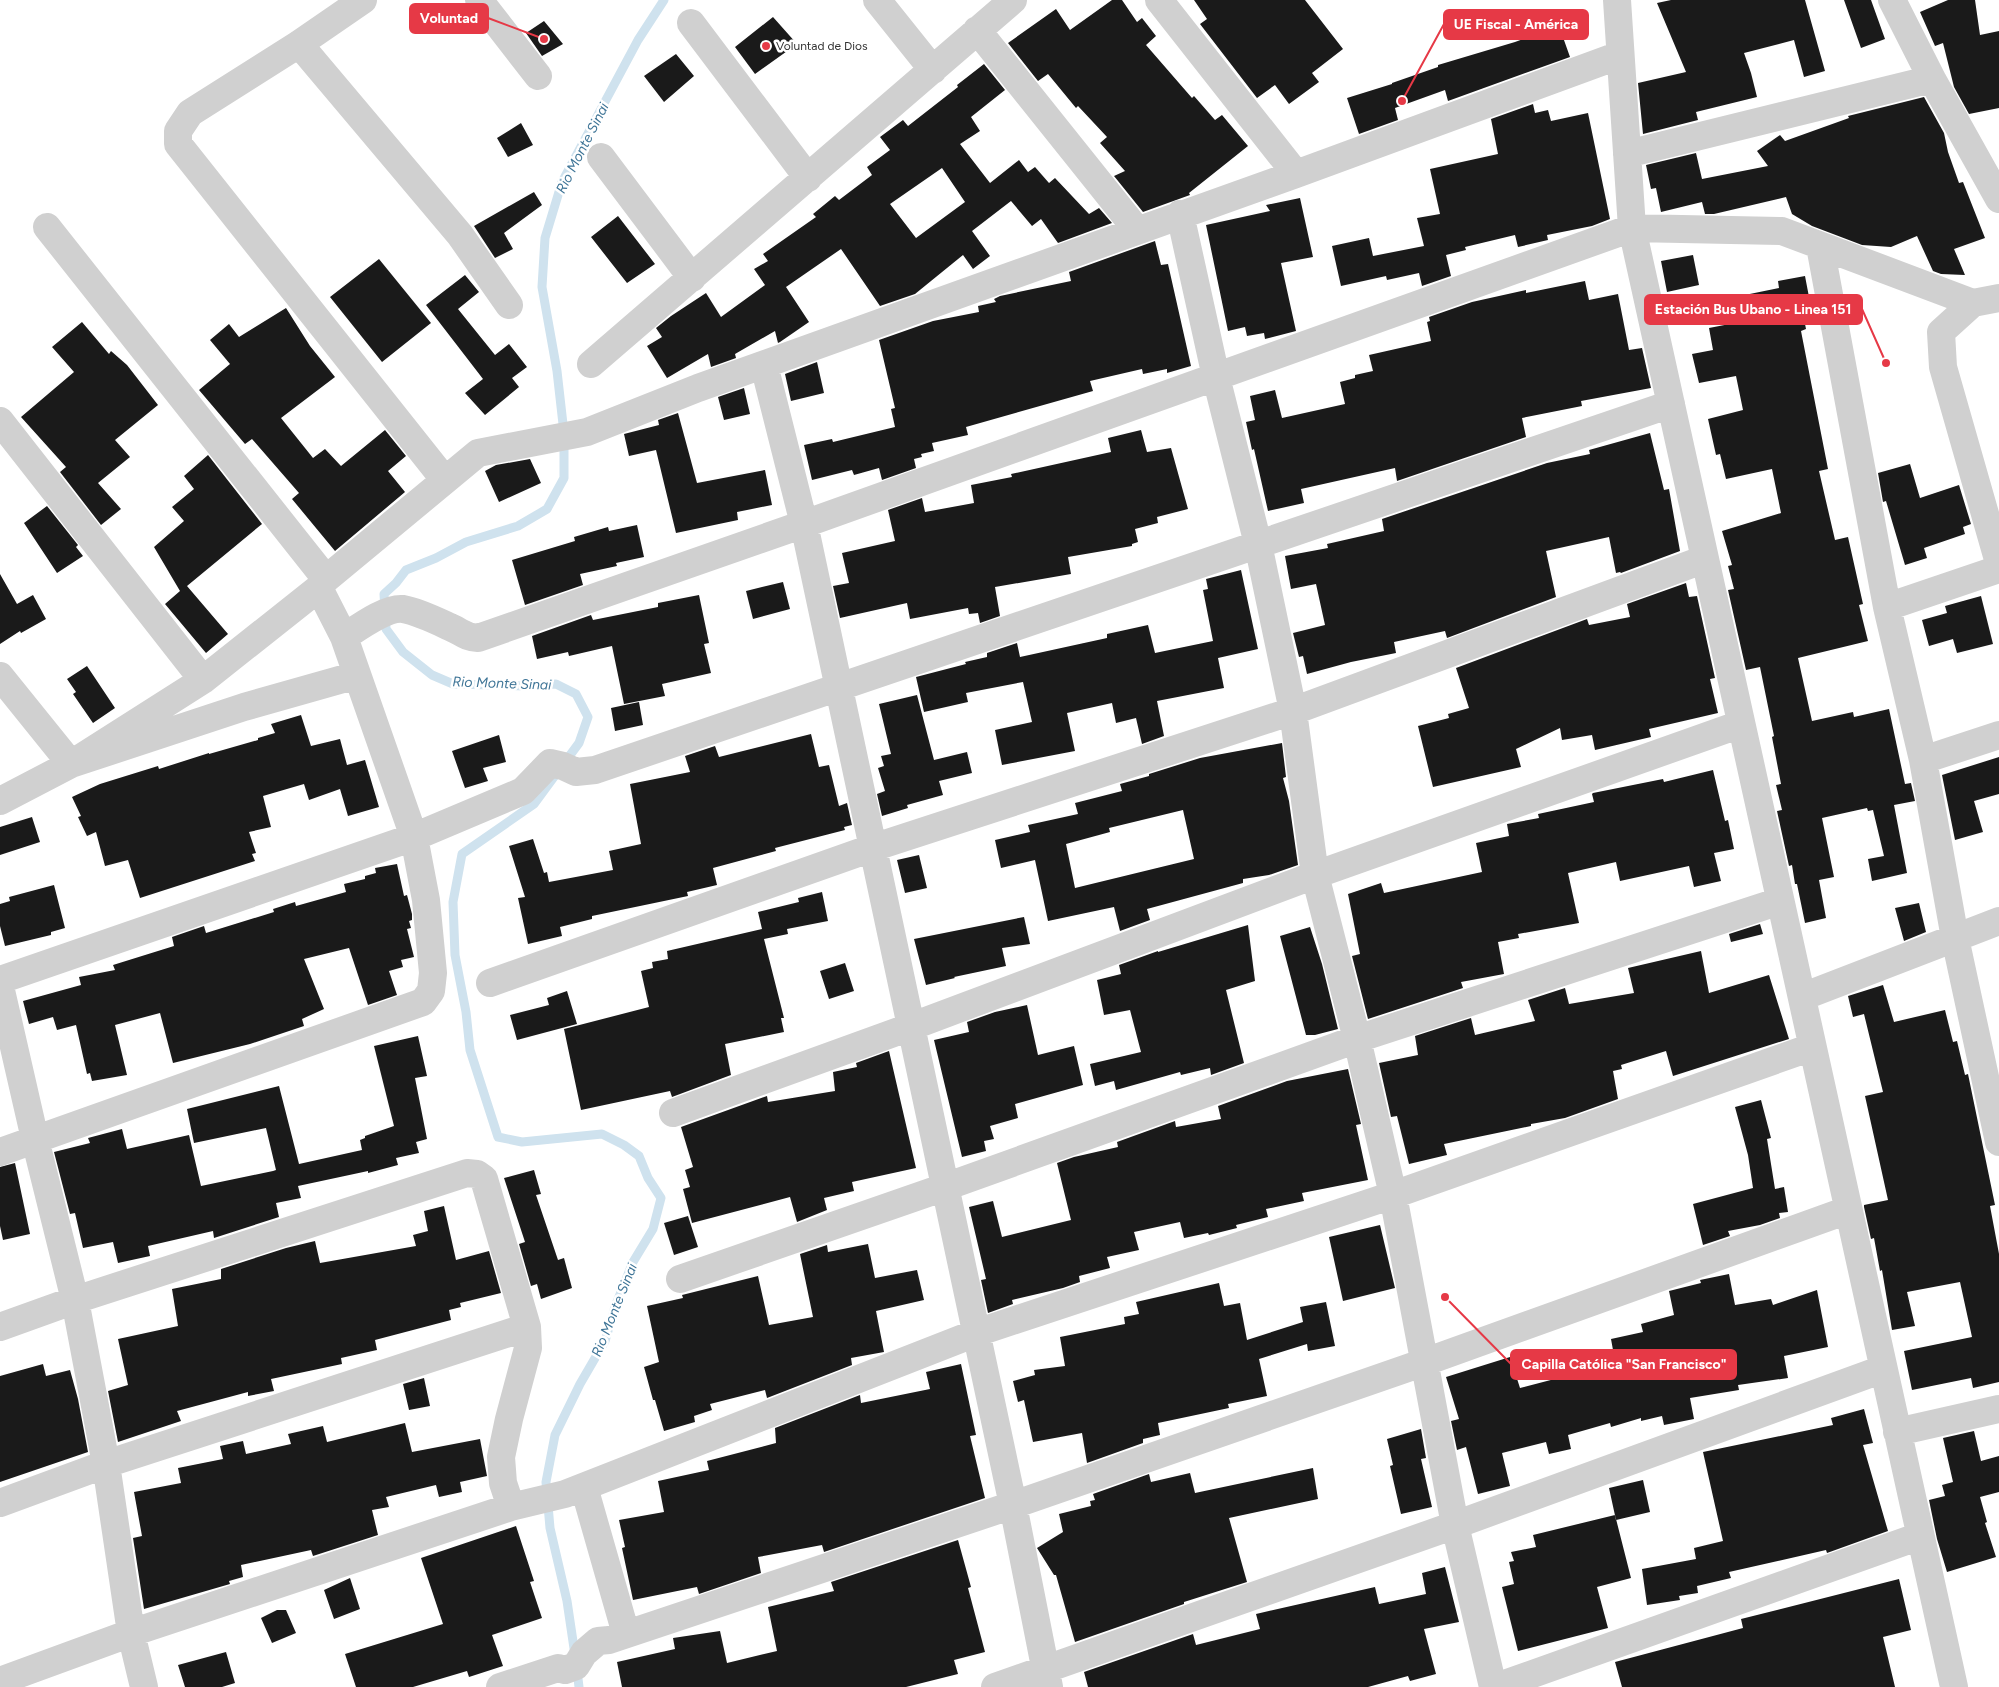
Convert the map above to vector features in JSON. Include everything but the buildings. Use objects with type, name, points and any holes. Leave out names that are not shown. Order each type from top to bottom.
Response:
[{"type":"street","points":[[363,0],[299,44],[190,113],[178,131],[178,144],[444,479]]},
{"type":"street","points":[[479,0],[538,76]]},
{"type":"street","points":[[877,0],[933,70]]},
{"type":"street","points":[[591,364],[1013,0]]},
{"type":"street","points":[[1159,0],[1296,174]]},
{"type":"street","points":[[1617,0],[1632,228],[1954,1687]]},
{"type":"street","points":[[1892,0],[1932,79],[1999,199]]},
{"type":"street","points":[[691,23],[808,178]]},
{"type":"street","points":[[978,30],[1137,230]]},
{"type":"street","points":[[299,44],[460,235],[509,305]]},
{"type":"street","points":[[0,801],[70,764],[203,680],[322,583],[444,479],[478,453],[587,432],[698,388],[1296,174],[1620,55]]},
{"type":"street","points":[[1627,154],[1932,79]]},
{"type":"street","points":[[601,157],[692,278]]},
{"type":"street","points":[[1180,214],[1216,377],[1258,544],[1293,711],[1315,875],[1357,1039],[1393,1195],[1455,1525],[1494,1687],[1920,1536]]},
{"type":"street","points":[[0,1152],[424,1002],[431,991],[433,973],[426,900],[414,837],[344,637],[322,583],[47,227]]},
{"type":"street","points":[[344,637],[390,612],[459,630],[467,637],[478,638],[804,524],[1632,228],[1782,231],[1973,303]]},
{"type":"street","points":[[1820,246],[1887,607],[1923,760],[1955,938],[1996,1109],[1999,1142]]},
{"type":"street","points":[[1999,298],[1973,303],[1941,332],[1943,368],[1999,563]]},
{"type":"street","points":[[764,365],[804,524],[1013,1505],[1047,1678]]},
{"type":"street","points":[[0,980],[414,837],[523,791],[550,763],[576,772],[596,770],[1671,404]]},
{"type":"street","points":[[0,421],[203,680]]},
{"type":"street","points":[[490,984],[872,848],[1293,711],[1705,559]]},
{"type":"street","points":[[1887,607],[1999,569]]},
{"type":"street","points":[[70,764],[244,707],[357,675]]},
{"type":"street","points":[[0,676],[70,764]]},
{"type":"street","points":[[673,1113],[910,1027],[1315,875],[1741,724]]},
{"type":"street","points":[[1923,760],[1999,735]]},
{"type":"street","points":[[680,1279],[945,1187],[1357,1039],[1780,901]]},
{"type":"street","points":[[1802,997],[1999,921]]},
{"type":"street","points":[[0,986],[35,1139],[75,1300],[106,1464],[131,1633],[144,1687]]},
{"type":"street","points":[[0,1681],[131,1633],[523,1504],[574,1491],[976,1333],[1393,1195],[1812,1047]]},
{"type":"street","points":[[0,1327],[75,1300],[466,1173],[477,1174],[484,1179],[527,1327],[528,1348],[509,1419],[502,1457],[503,1483],[523,1504]]},
{"type":"street","points":[[500,1687],[558,1668],[565,1670],[576,1666],[584,1653],[598,1640],[609,1640],[1013,1505],[1425,1362],[1848,1210]]},
{"type":"street","points":[[0,1503],[106,1464],[527,1327]]},
{"type":"street","points":[[995,1687],[1047,1678],[1455,1525],[1883,1369]]},
{"type":"street","points":[[1897,1432],[1999,1409]]},
{"type":"street","points":[[574,1491],[626,1634]]},
{"type":"waterway","name":"Rio Monte Sinai","points":[[575,1655],[567,1601],[550,1528],[546,1482],[555,1435],[580,1384],[605,1341],[615,1307],[633,1262],[653,1229],[661,1198],[648,1178],[639,1156],[624,1145],[602,1134],[522,1142],[498,1137],[470,1050],[466,1012],[455,955],[453,902],[462,854],[534,804],[579,743],[588,717],[576,694],[556,684],[527,686],[453,684],[432,675],[403,652],[386,629],[384,594],[406,570],[436,558],[466,542],[518,526],[547,509],[564,478],[564,433],[557,371],[542,287],[545,238],[562,182],[638,40],[664,0]]},
{"type":"waterway","name":"Rio Monte Sinai","points":[[577,1670],[579,1687]]},
{"type":"place","name":"Voluntad","points":[[544,39]]},
{"type":"place","name":"Voluntad de Dios","points":[[766,46]]},
{"type":"place","name":"UE Fiscal - América","points":[[1402,101]]},
{"type":"place","name":"Estación Bus Ubano - Linea 151","points":[[1886,363]]},
{"type":"place","name":"Capilla Católica \"San Francisco\"","points":[[1445,1297]]}]
